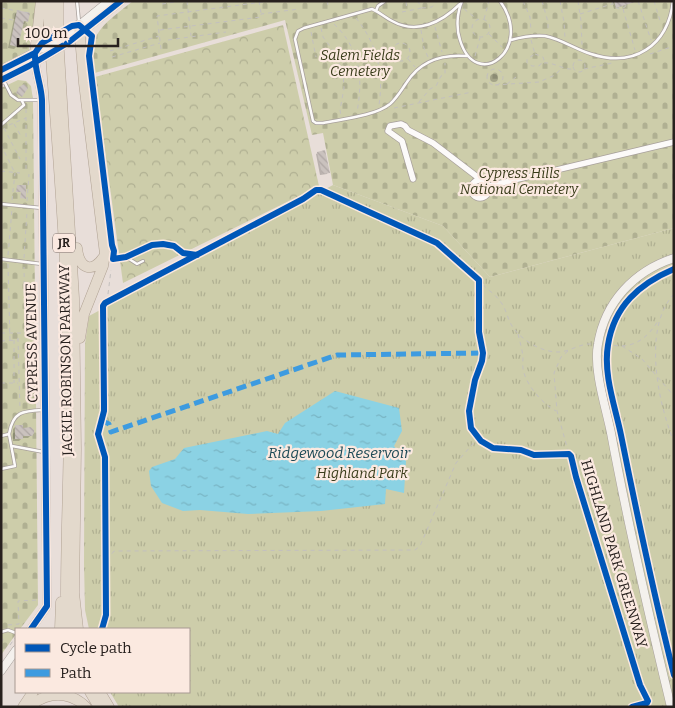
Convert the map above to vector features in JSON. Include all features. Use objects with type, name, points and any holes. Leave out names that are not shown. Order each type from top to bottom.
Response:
[{"type":"highway","points":[[39,50],[41,1]]},
{"type":"highway","name":"JACKIE ROBINSON PARKWAY","points":[[50,1],[49,28],[63,231],[69,384],[66,601],[69,628]]},
{"type":"highway","name":"JACKIE ROBINSON PARKWAY","points":[[58,1],[58,37],[74,298],[76,389],[74,588],[78,628]]},
{"type":"highway","points":[[76,389],[83,321],[103,266],[105,254],[84,83],[80,29]]},
{"type":"highway","points":[[69,204],[80,262],[85,266],[94,266],[99,263],[105,254]]},
{"type":"highway","points":[[60,628],[61,587],[67,546]]},
{"type":"highway","points":[[23,707],[33,693]]},
{"type":"highway","points":[[91,693],[99,707]]},
{"type":"highway","points":[[101,693],[109,707]]},
{"type":"highway","points":[[30,707],[39,699],[56,694],[70,697],[86,707]]},
{"type":"street","points":[[2,80],[44,57],[80,29],[109,1]]},
{"type":"street","points":[[80,29],[121,1]]},
{"type":"street","points":[[1,70],[39,50],[68,39]]},
{"type":"street","name":"CYPRESS AVENUE","points":[[32,628],[47,606],[42,100],[40,82],[34,63],[39,50]]},
{"type":"street","points":[[413,178],[402,141],[388,131],[390,126],[401,124],[406,126],[408,130],[433,143],[480,179],[486,181],[489,186],[487,195],[481,198],[475,197],[471,192],[471,186],[474,181],[480,179]]},
{"type":"street","points":[[489,186],[674,142]]},
{"type":"street","points":[[671,707],[618,473],[597,366],[598,344],[606,314],[623,290],[643,272],[674,258]]},
{"type":"street","points":[[1,671],[15,651]]},
{"type":"lane","points":[[77,1],[80,29]]},
{"type":"lane","points":[[376,10],[378,6],[386,1]]},
{"type":"lane","points":[[461,4],[448,16],[435,23],[420,26],[407,26],[392,21],[382,13],[372,9],[353,13],[298,31],[295,39],[313,121],[323,123],[356,116],[391,104],[418,69],[430,60],[444,56],[467,56],[486,64],[494,63],[501,59],[511,40],[506,9],[500,1]]},
{"type":"lane","points":[[511,40],[531,36],[546,37],[582,51],[610,58],[637,55],[652,46],[664,31],[672,11],[673,1]]},
{"type":"lane","points":[[461,4],[458,34],[467,56]]},
{"type":"lane","points":[[2,80],[11,95],[18,100],[42,100]]},
{"type":"lane","points":[[2,127],[24,105],[22,101]]},
{"type":"lane","points":[[1,204],[43,208]]},
{"type":"lane","points":[[105,254],[112,259],[126,257],[137,264],[143,261]]},
{"type":"lane","points":[[1,259],[44,264]]},
{"type":"lane","points":[[1,469],[15,466],[9,434],[11,424],[20,413],[45,410]]},
{"type":"lane","points":[[1,436],[9,434]]},
{"type":"lane","points":[[12,446],[46,452]]},
{"type":"lane","points":[[1,632],[15,633]]},
{"type":"path","points":[[162,4],[182,1]]},
{"type":"path","points":[[187,1],[191,37]]},
{"type":"path","points":[[162,49],[157,16],[270,1]]},
{"type":"path","points":[[327,1],[328,5]]},
{"type":"path","points":[[402,2],[406,1],[407,11]]},
{"type":"path","points":[[418,1],[423,8]]},
{"type":"path","points":[[402,12],[432,7],[437,1]]},
{"type":"path","points":[[484,20],[489,1]]},
{"type":"path","points":[[523,1],[530,17],[534,54]]},
{"type":"path","points":[[542,1],[548,22],[546,37]]},
{"type":"path","points":[[560,1],[564,22],[564,43]]},
{"type":"path","points":[[578,1],[582,30],[582,51]]},
{"type":"path","points":[[623,9],[628,1]]},
{"type":"path","points":[[638,1],[652,46]]},
{"type":"path","points":[[654,1],[664,31]]},
{"type":"path","points":[[259,2],[261,14]]},
{"type":"path","points":[[580,14],[612,2],[616,8],[623,9]]},
{"type":"path","points":[[461,4],[477,20],[484,20],[489,25],[488,34]]},
{"type":"path","points":[[1,8],[31,13]]},
{"type":"path","points":[[159,30],[261,17],[261,14],[299,9]]},
{"type":"path","points":[[623,9],[637,55]]},
{"type":"path","points":[[353,13],[370,37],[378,58],[381,87],[378,110],[472,92]]},
{"type":"path","points":[[1,18],[14,20]]},
{"type":"path","points":[[330,20],[352,47],[358,65],[361,81],[356,116]]},
{"type":"path","points":[[477,20],[473,24],[472,30],[480,38]]},
{"type":"path","points":[[320,23],[323,37],[336,55],[344,79],[340,114]]},
{"type":"path","points":[[418,103],[430,89],[436,86],[441,76],[445,74],[444,56],[438,40],[435,23]]},
{"type":"path","points":[[310,26],[316,57]]},
{"type":"path","points":[[420,26],[424,48],[430,60]]},
{"type":"path","points":[[168,40],[226,32]]},
{"type":"path","points":[[474,60],[480,38],[488,34]]},
{"type":"path","points":[[488,34],[506,51]]},
{"type":"path","points":[[110,52],[160,36]]},
{"type":"path","points":[[112,57],[160,43]]},
{"type":"path","points":[[403,43],[410,48],[410,54],[407,58],[399,60],[393,54],[395,46],[403,43]]},
{"type":"path","points":[[336,55],[352,47]]},
{"type":"path","points":[[370,60],[393,54]]},
{"type":"path","points":[[534,54],[527,59],[529,66],[539,66],[548,62],[579,72],[582,70],[584,63],[579,60],[575,61],[574,69]]},
{"type":"path","points":[[534,54],[543,57],[543,63]]},
{"type":"path","points":[[407,58],[418,69]]},
{"type":"path","points":[[495,85],[501,82],[503,78],[500,71],[496,69],[489,72],[487,77],[489,82],[495,85],[539,82],[555,75],[562,68]]},
{"type":"path","points":[[506,84],[516,77]]},
{"type":"path","points":[[26,100],[26,171]]},
{"type":"path","points":[[20,159],[2,127],[26,117]]},
{"type":"path","points":[[13,123],[20,136]]},
{"type":"path","points":[[1,145],[15,173],[8,260],[10,340]]},
{"type":"path","points":[[2,171],[20,174]]},
{"type":"path","points":[[1,334],[25,332],[24,262],[29,174]]},
{"type":"path","points":[[107,302],[111,264]]},
{"type":"path","points":[[479,294],[481,283],[500,299],[512,326],[518,333],[539,348],[559,352],[568,351],[587,344]]},
{"type":"path","points":[[674,294],[666,302],[660,319],[656,341],[658,379],[666,423],[674,442]]},
{"type":"path","points":[[102,309],[107,302],[116,297]]},
{"type":"path","points":[[607,353],[608,342],[622,346],[632,346],[644,339],[660,319]]},
{"type":"path","points":[[518,333],[525,378],[549,407],[556,411]]},
{"type":"path","points":[[1,341],[18,339],[20,413]]},
{"type":"path","points":[[14,340],[14,383]]},
{"type":"path","points":[[622,346],[642,359],[674,396]]},
{"type":"path","points":[[568,351],[561,357],[554,373],[556,411],[569,454]]},
{"type":"path","points":[[1,383],[19,383]]},
{"type":"path","points":[[107,560],[114,551],[415,550],[420,546],[456,462],[478,438]]},
{"type":"path","points":[[107,550],[107,569]]},
{"type":"path","points":[[39,596],[40,604]]},
{"type":"path","points":[[3,627],[18,624],[18,601],[38,600]]},
{"type":"path","points":[[1,642],[9,631]]},
{"type":"path","points":[[639,705],[648,705],[646,693]]},
{"type":"green space","points":[[1,1],[37,1],[29,50],[1,65]]},
{"type":"green space","points":[[133,1],[674,1],[674,228],[490,277],[443,226],[333,185],[323,133],[312,135],[285,20],[91,74],[90,60],[95,39],[106,23]]},
{"type":"green space","points":[[283,25],[319,186],[123,283],[95,77]]},
{"type":"green space","points":[[18,80],[26,81],[31,86],[33,100],[38,605],[21,628],[15,628],[15,635],[1,655],[1,88]]},
{"type":"green space","name":"Highland Park","points":[[333,185],[443,226],[490,277],[674,228],[674,707],[119,707],[111,693],[190,693],[190,628],[89,628],[85,610],[84,563],[85,344],[89,316]]},
{"type":"water","name":"Ridgewood Reservoir","points":[[335,391],[399,408],[402,431],[394,446],[406,461],[404,493],[386,489],[385,504],[321,511],[248,514],[200,510],[183,511],[162,503],[151,486],[149,471],[152,467],[175,459],[184,448],[267,431],[278,434],[285,423]]},
{"type":"building","points":[[614,1],[635,1],[635,2],[616,8]]},
{"type":"building","points":[[17,10],[30,13],[28,22],[24,21],[18,47],[10,45]]},
{"type":"building","points":[[24,84],[28,88],[22,97],[16,93],[19,87]]},
{"type":"building","points":[[325,150],[330,173],[322,174],[317,152]]},
{"type":"building","points":[[17,185],[26,185],[26,199],[20,198],[21,192],[16,192]]},
{"type":"building","points":[[15,425],[23,425],[23,428],[31,427],[34,433],[32,436],[23,436],[23,439],[15,439]]},
{"type":"marked path","points":[[101,420],[109,424],[111,432],[337,355],[483,353]]},
{"type":"cycle path","points":[[1,80],[69,42],[121,1]]},
{"type":"cycle path","points":[[1,70],[35,53],[42,43],[72,26],[79,25],[92,36],[89,56],[114,251],[113,259],[126,257],[152,245],[163,244],[174,246],[183,253],[197,255]]},
{"type":"cycle path","points":[[32,628],[47,606],[42,100],[35,53]]},
{"type":"cycle path","name":"HIGHLAND PARK GREENWAY","points":[[102,628],[106,615],[105,457],[98,434],[104,411],[103,306],[105,303],[303,199],[316,190],[321,190],[437,243],[479,280],[479,332],[483,353],[469,411],[471,428],[481,441],[493,448],[521,450],[534,455],[569,454],[571,456],[640,685],[648,701],[647,703],[632,707]]},
{"type":"cycle path","points":[[674,269],[639,289],[622,308],[611,331],[607,356],[610,390],[674,675]]},
{"type":"park label","name":"Salem Fields Cemetery","points":[[360,64]]},
{"type":"park label","name":"Cypress Hills National Cemetery","points":[[519,182]]}]
